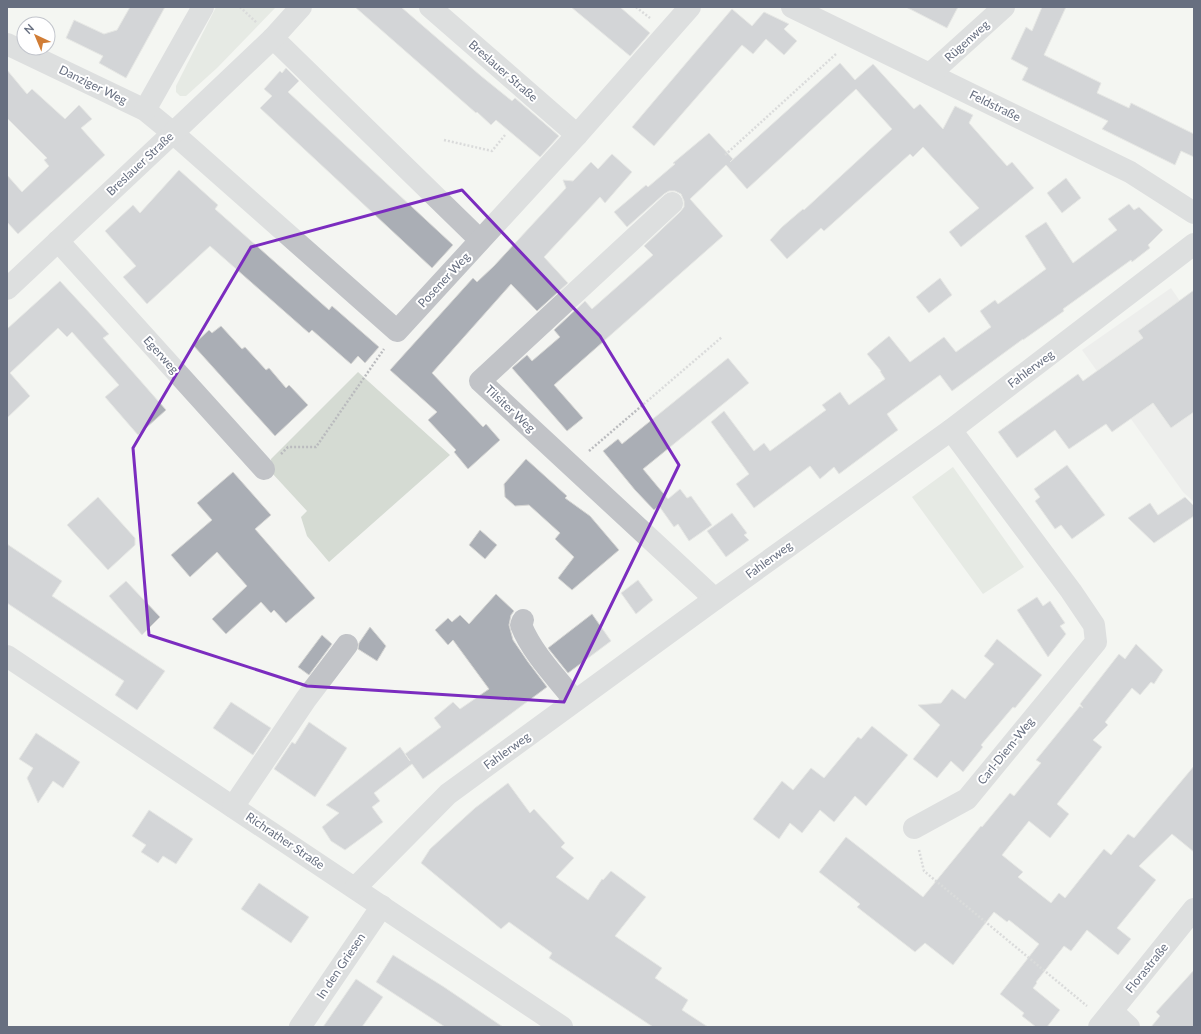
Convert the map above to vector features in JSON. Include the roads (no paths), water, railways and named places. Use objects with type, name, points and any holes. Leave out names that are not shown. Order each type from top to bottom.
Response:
[{"type":"street","points":[[145,110],[203,7]]},
{"type":"street","name":"Breslauer Straße","points":[[7,289],[173,134],[273,38],[301,7]]},
{"type":"street","name":"Breslauer Straße","points":[[430,7],[577,135]]},
{"type":"street","name":"Posener Weg","points":[[173,134],[397,331],[577,135],[690,7]]},
{"type":"street","name":"Feldstraße","points":[[792,7],[1130,172],[1194,212]]},
{"type":"street","name":"Rügenweg","points":[[930,74],[1004,7]]},
{"type":"street","points":[[273,38],[480,240]]},
{"type":"street","name":"Danziger Weg","points":[[7,44],[145,110],[173,134]]},
{"type":"street","name":"Tilsiter Weg","points":[[672,203],[480,381],[714,599]]},
{"type":"street","name":"Egerweg","points":[[58,240],[264,469]]},
{"type":"street","name":"Fahlerweg","points":[[354,888],[448,794],[714,599],[951,430],[1194,244]]},
{"type":"street","name":"Carl-Diem-Weg","points":[[914,828],[967,799],[1096,642],[1094,625],[1071,591],[951,430]]},
{"type":"street","points":[[523,620],[521,625],[525,635],[540,657],[575,701]]},
{"type":"street","points":[[233,807],[306,699],[347,646]]},
{"type":"street","name":"Richrather Straße","points":[[7,656],[562,1027]]},
{"type":"street","name":"In den Griesen","points":[[300,1027],[382,906]]},
{"type":"street","name":"Florastraße","points":[[1105,1020],[1194,909]]},
{"type":"street","points":[[1105,1020],[1129,1027]]}]
